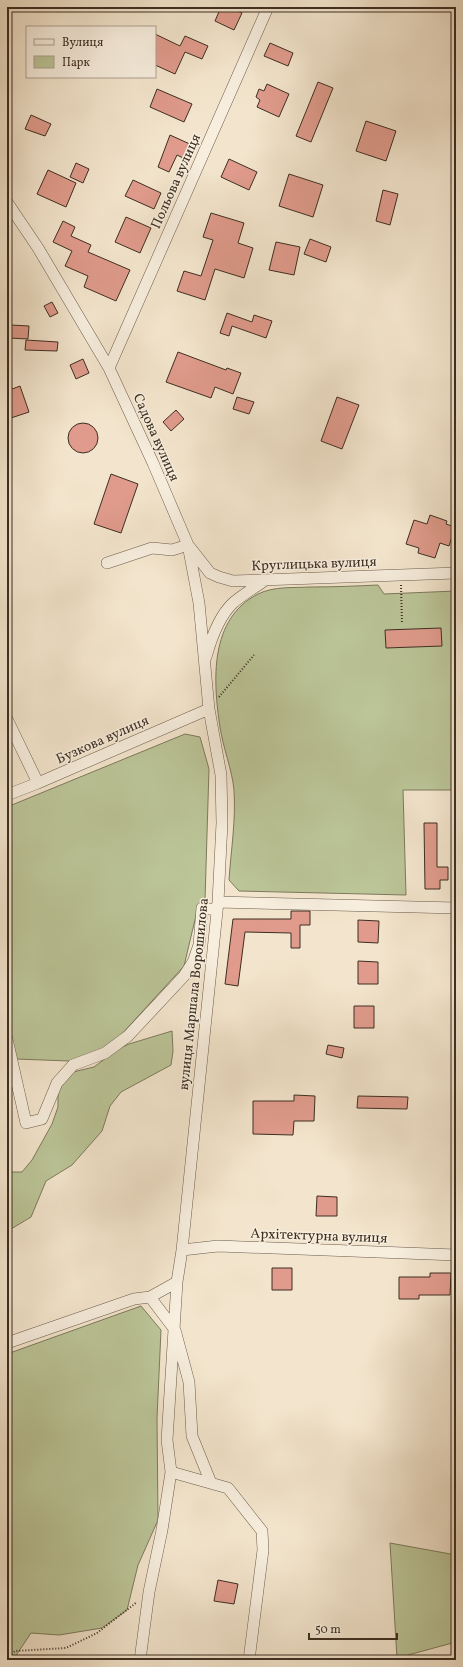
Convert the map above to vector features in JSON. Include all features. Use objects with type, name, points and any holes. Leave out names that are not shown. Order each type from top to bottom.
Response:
[{"type":"street","name":"Польова вулиця","points":[[109,368],[268,7]]},
{"type":"street","name":"Садова вулиця","points":[[7,202],[38,248],[109,368],[153,463],[188,545],[199,603],[209,708]]},
{"type":"street","points":[[107,562],[152,548],[172,550],[188,545]]},
{"type":"street","name":"Круглицька вулиця","points":[[188,545],[210,573],[233,581],[456,573]]},
{"type":"street","points":[[204,663],[210,642],[218,625],[232,604],[264,581]]},
{"type":"street","name":"Бузкова вулиця","points":[[7,795],[38,783],[209,708]]},
{"type":"street","name":"вулиця Маршала Ворошилова","points":[[140,1660],[149,1592],[162,1530],[171,1472],[167,1440],[177,1282],[182,1250],[217,906],[222,823],[221,775],[209,708]]},
{"type":"street","points":[[7,719],[38,783]]},
{"type":"street","points":[[7,1039],[26,1123],[42,1119],[57,1083],[73,1065],[105,1053],[128,1036],[184,976],[193,962],[199,945],[202,908],[217,906],[456,908]]},
{"type":"street","name":"Архітектурна вулиця","points":[[182,1250],[218,1246],[456,1255]]},
{"type":"street","points":[[7,1343],[134,1299],[150,1297],[177,1282]]},
{"type":"street","points":[[150,1297],[175,1330],[189,1382],[192,1436],[211,1483]]},
{"type":"street","points":[[171,1472],[228,1488],[262,1531],[263,1550],[249,1660]]},
{"type":"path","points":[[401,575],[402,624]]},
{"type":"path","points":[[209,708],[254,655]]},
{"type":"path","points":[[7,1658],[15,1651],[66,1648],[97,1633],[149,1592]]},
{"type":"green space","points":[[378,585],[384,594],[456,591],[456,790],[403,790],[406,895],[239,891],[229,880],[234,824],[234,790],[221,735],[216,690],[218,653],[223,635],[230,619],[242,605],[264,591],[284,588]]},
{"type":"green space","points":[[185,734],[200,737],[209,769],[205,900],[198,907],[184,966],[110,1047],[69,1061],[16,1059],[7,1019],[7,807]]},
{"type":"green space","points":[[172,1031],[173,1051],[171,1065],[121,1092],[110,1106],[102,1131],[72,1165],[46,1181],[31,1217],[11,1229],[7,1251],[7,1172],[22,1172],[32,1160],[52,1124],[58,1107],[58,1090],[73,1072],[94,1067],[118,1049],[129,1044]]},
{"type":"green space","points":[[141,1306],[161,1330],[157,1418],[158,1520],[138,1565],[127,1610],[102,1628],[59,1635],[31,1633],[13,1660],[7,1660],[7,1354]]},
{"type":"green space","points":[[390,1543],[456,1555],[456,1642],[397,1658]]},
{"type":"building","points":[[221,7],[229,7],[242,13],[234,30],[215,21]]},
{"type":"building","points":[[156,34],[180,46],[185,36],[208,46],[202,59],[185,52],[175,74],[156,65]]},
{"type":"building","points":[[270,43],[293,53],[288,66],[264,56]]},
{"type":"building","points":[[318,82],[333,88],[311,142],[296,136]]},
{"type":"building","points":[[267,84],[289,94],[279,117],[257,107],[260,100],[256,97],[259,89],[264,91]]},
{"type":"building","points":[[157,89],[192,104],[184,122],[150,107]]},
{"type":"building","points":[[31,115],[51,124],[45,136],[25,129]]},
{"type":"building","points":[[366,121],[396,131],[386,161],[356,151]]},
{"type":"building","points":[[170,135],[192,145],[185,159],[177,155],[169,172],[158,167]]},
{"type":"building","points":[[229,159],[257,172],[249,190],[221,177]]},
{"type":"building","points":[[76,163],[89,169],[83,183],[70,177]]},
{"type":"building","points":[[48,170],[76,183],[66,207],[37,194]]},
{"type":"building","points":[[289,174],[323,185],[313,217],[279,206]]},
{"type":"building","points":[[133,180],[161,193],[154,209],[125,196]]},
{"type":"building","points":[[383,190],[398,194],[390,225],[376,221]]},
{"type":"building","points":[[211,213],[244,223],[238,243],[253,248],[244,278],[215,269],[205,300],[177,291],[184,271],[201,276],[213,240],[203,237]]},
{"type":"building","points":[[126,217],[151,228],[140,253],[115,242]]},
{"type":"building","points":[[63,221],[75,227],[71,236],[91,245],[88,252],[130,270],[116,301],[84,287],[88,276],[65,266],[72,251],[53,242]]},
{"type":"building","points":[[310,239],[331,247],[326,262],[304,254]]},
{"type":"building","points":[[276,242],[300,247],[294,275],[269,270]]},
{"type":"building","points":[[52,302],[58,313],[50,317],[44,306]]},
{"type":"building","points":[[227,313],[252,322],[254,315],[272,321],[266,338],[232,326],[229,336],[220,333]]},
{"type":"building","points":[[11,325],[29,326],[28,339],[9,338]]},
{"type":"building","points":[[26,340],[58,342],[57,351],[25,350]]},
{"type":"building","points":[[178,352],[226,370],[227,368],[241,373],[233,394],[215,387],[211,398],[166,382]]},
{"type":"building","points":[[83,359],[89,373],[76,379],[70,365]]},
{"type":"building","points":[[20,386],[29,412],[11,418],[7,405],[7,391]]},
{"type":"building","points":[[237,397],[254,402],[249,414],[233,409]]},
{"type":"building","points":[[337,397],[359,405],[342,449],[321,441]]},
{"type":"building","points":[[176,410],[184,419],[171,431],[163,422]]},
{"type":"building","points":[[83,423],[94,427],[98,438],[94,449],[83,453],[72,449],[68,438],[72,427]]},
{"type":"building","points":[[111,474],[138,484],[121,533],[94,524]]},
{"type":"building","points":[[430,515],[447,521],[446,524],[455,527],[449,546],[440,543],[435,558],[418,553],[419,548],[406,544],[414,520],[427,524]]},
{"type":"building","points":[[441,628],[442,646],[386,648],[385,630]]},
{"type":"building","points":[[424,823],[437,823],[437,867],[448,867],[448,880],[440,880],[440,889],[425,889]]},
{"type":"building","points":[[291,911],[310,911],[310,925],[300,925],[300,948],[291,948],[291,933],[245,932],[238,986],[225,984],[233,919],[291,919]]},
{"type":"building","points":[[358,920],[379,921],[378,943],[358,942]]},
{"type":"building","points":[[358,961],[378,962],[378,984],[358,984]]},
{"type":"building","points":[[354,1006],[374,1006],[374,1028],[354,1028]]},
{"type":"building","points":[[328,1045],[344,1048],[342,1058],[326,1054]]},
{"type":"building","points":[[294,1095],[315,1096],[314,1121],[294,1121],[293,1135],[253,1134],[253,1101],[294,1101]]},
{"type":"building","points":[[358,1096],[408,1097],[407,1109],[357,1108]]},
{"type":"building","points":[[317,1196],[337,1197],[337,1216],[316,1216]]},
{"type":"building","points":[[272,1268],[292,1268],[292,1290],[272,1290]]},
{"type":"building","points":[[430,1273],[451,1273],[450,1295],[419,1295],[419,1299],[399,1299],[399,1277],[430,1277]]},
{"type":"building","points":[[218,1580],[238,1584],[234,1604],[214,1601]]}]
